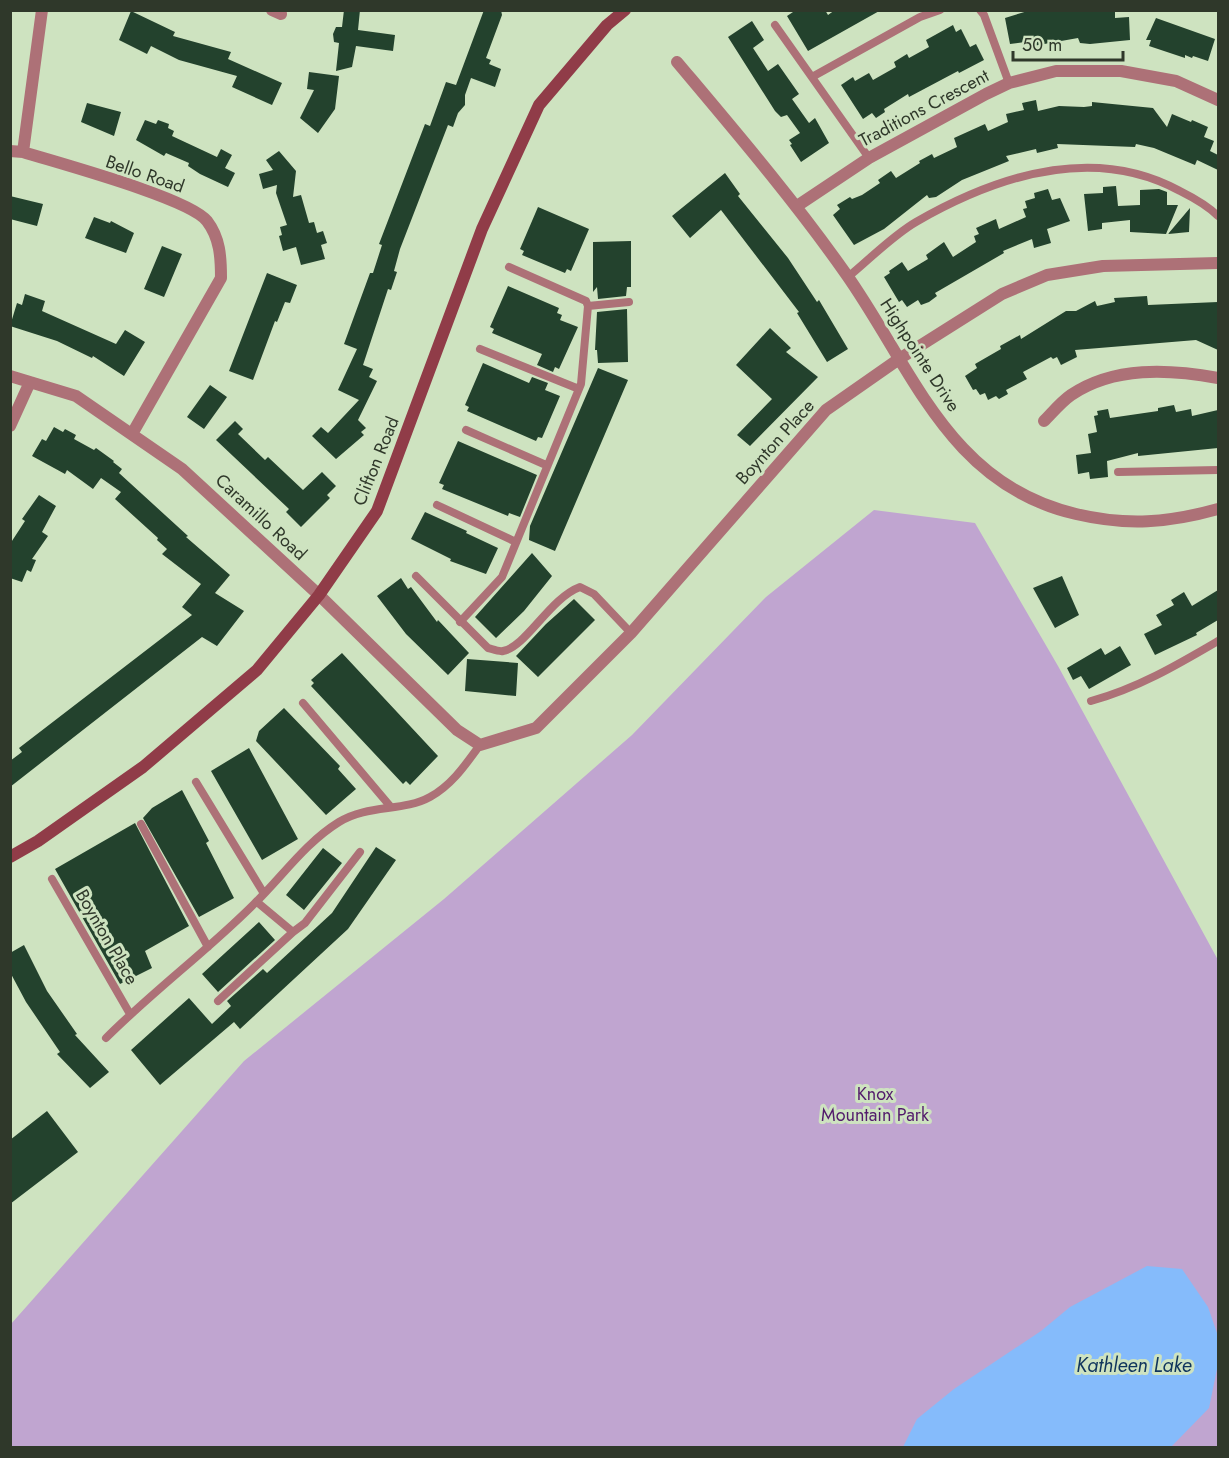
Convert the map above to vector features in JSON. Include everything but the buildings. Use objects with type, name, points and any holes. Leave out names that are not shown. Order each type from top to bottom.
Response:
[{"type":"main road","name":"Clifton Road","points":[[10,857],[38,841],[144,767],[256,670],[319,595],[377,511],[482,229],[539,105],[608,25],[625,10]]},
{"type":"street","points":[[17,152],[42,10]]},
{"type":"street","name":"Highpointe Drive","points":[[676,62],[797,206],[848,277],[949,433],[983,470],[1001,484],[1046,507],[1120,522],[1162,522],[1218,509]]},
{"type":"street","name":"Traditions Crescent","points":[[797,206],[818,189],[869,158],[1009,83],[1056,71],[1121,71],[1176,81],[1218,100]]},
{"type":"street","name":"Bello Road","points":[[17,152],[180,202],[207,220],[221,249],[221,278],[132,434]]},
{"type":"street","name":"Boynton Place","points":[[480,745],[536,728],[631,633],[826,410],[899,359],[1002,294],[1047,275],[1103,266],[1218,263]]},
{"type":"street","points":[[1044,421],[1070,396],[1101,380],[1151,370],[1218,378]]},
{"type":"street","name":"Caramillo Road","points":[[10,376],[76,396],[182,469],[319,595],[457,730],[480,745]]},
{"type":"street","points":[[10,426],[30,382]]},
{"type":"lane","points":[[812,77],[920,17],[940,10]]},
{"type":"lane","points":[[980,10],[984,15],[1009,83]]},
{"type":"lane","points":[[776,25],[869,158]]},
{"type":"lane","points":[[848,277],[914,223],[995,185],[1051,169],[1107,168],[1155,177],[1211,208],[1218,216]]},
{"type":"lane","points":[[460,622],[502,577],[579,389],[588,306],[586,301],[509,267]]},
{"type":"lane","points":[[588,306],[629,302]]},
{"type":"lane","points":[[480,349],[579,389]]},
{"type":"lane","points":[[466,430],[546,465]]},
{"type":"lane","points":[[1118,472],[1218,470]]},
{"type":"lane","points":[[437,505],[516,542]]},
{"type":"lane","points":[[416,576],[460,622],[489,648],[502,651],[518,642],[565,593],[580,587],[594,594],[631,633]]},
{"type":"lane","points":[[1091,701],[1115,694],[1163,674],[1218,641]]},
{"type":"lane","points":[[303,703],[390,806]]},
{"type":"lane","name":"Boynton Place","points":[[106,1038],[257,902],[263,892],[315,840],[339,822],[363,810],[430,797],[458,775],[480,745]]},
{"type":"lane","points":[[196,782],[263,892]]},
{"type":"lane","points":[[141,824],[208,947]]},
{"type":"lane","points":[[218,1001],[305,923],[360,852]]},
{"type":"lane","name":"Boynton Place","points":[[52,879],[130,1014]]},
{"type":"lane","points":[[257,902],[293,932]]},
{"type":"green space","name":"Knox Mountain Park","points":[[874,510],[975,523],[1058,666],[1218,960],[1218,1447],[11,1448],[11,1324],[244,1061],[444,899],[632,735],[766,597]]},
{"type":"water","name":"Kathleen Lake","points":[[1147,1266],[1182,1269],[1208,1307],[1218,1336],[1218,1364],[1209,1408],[1171,1447],[903,1447],[917,1419],[954,1389],[1041,1331],[1070,1307]]}]
